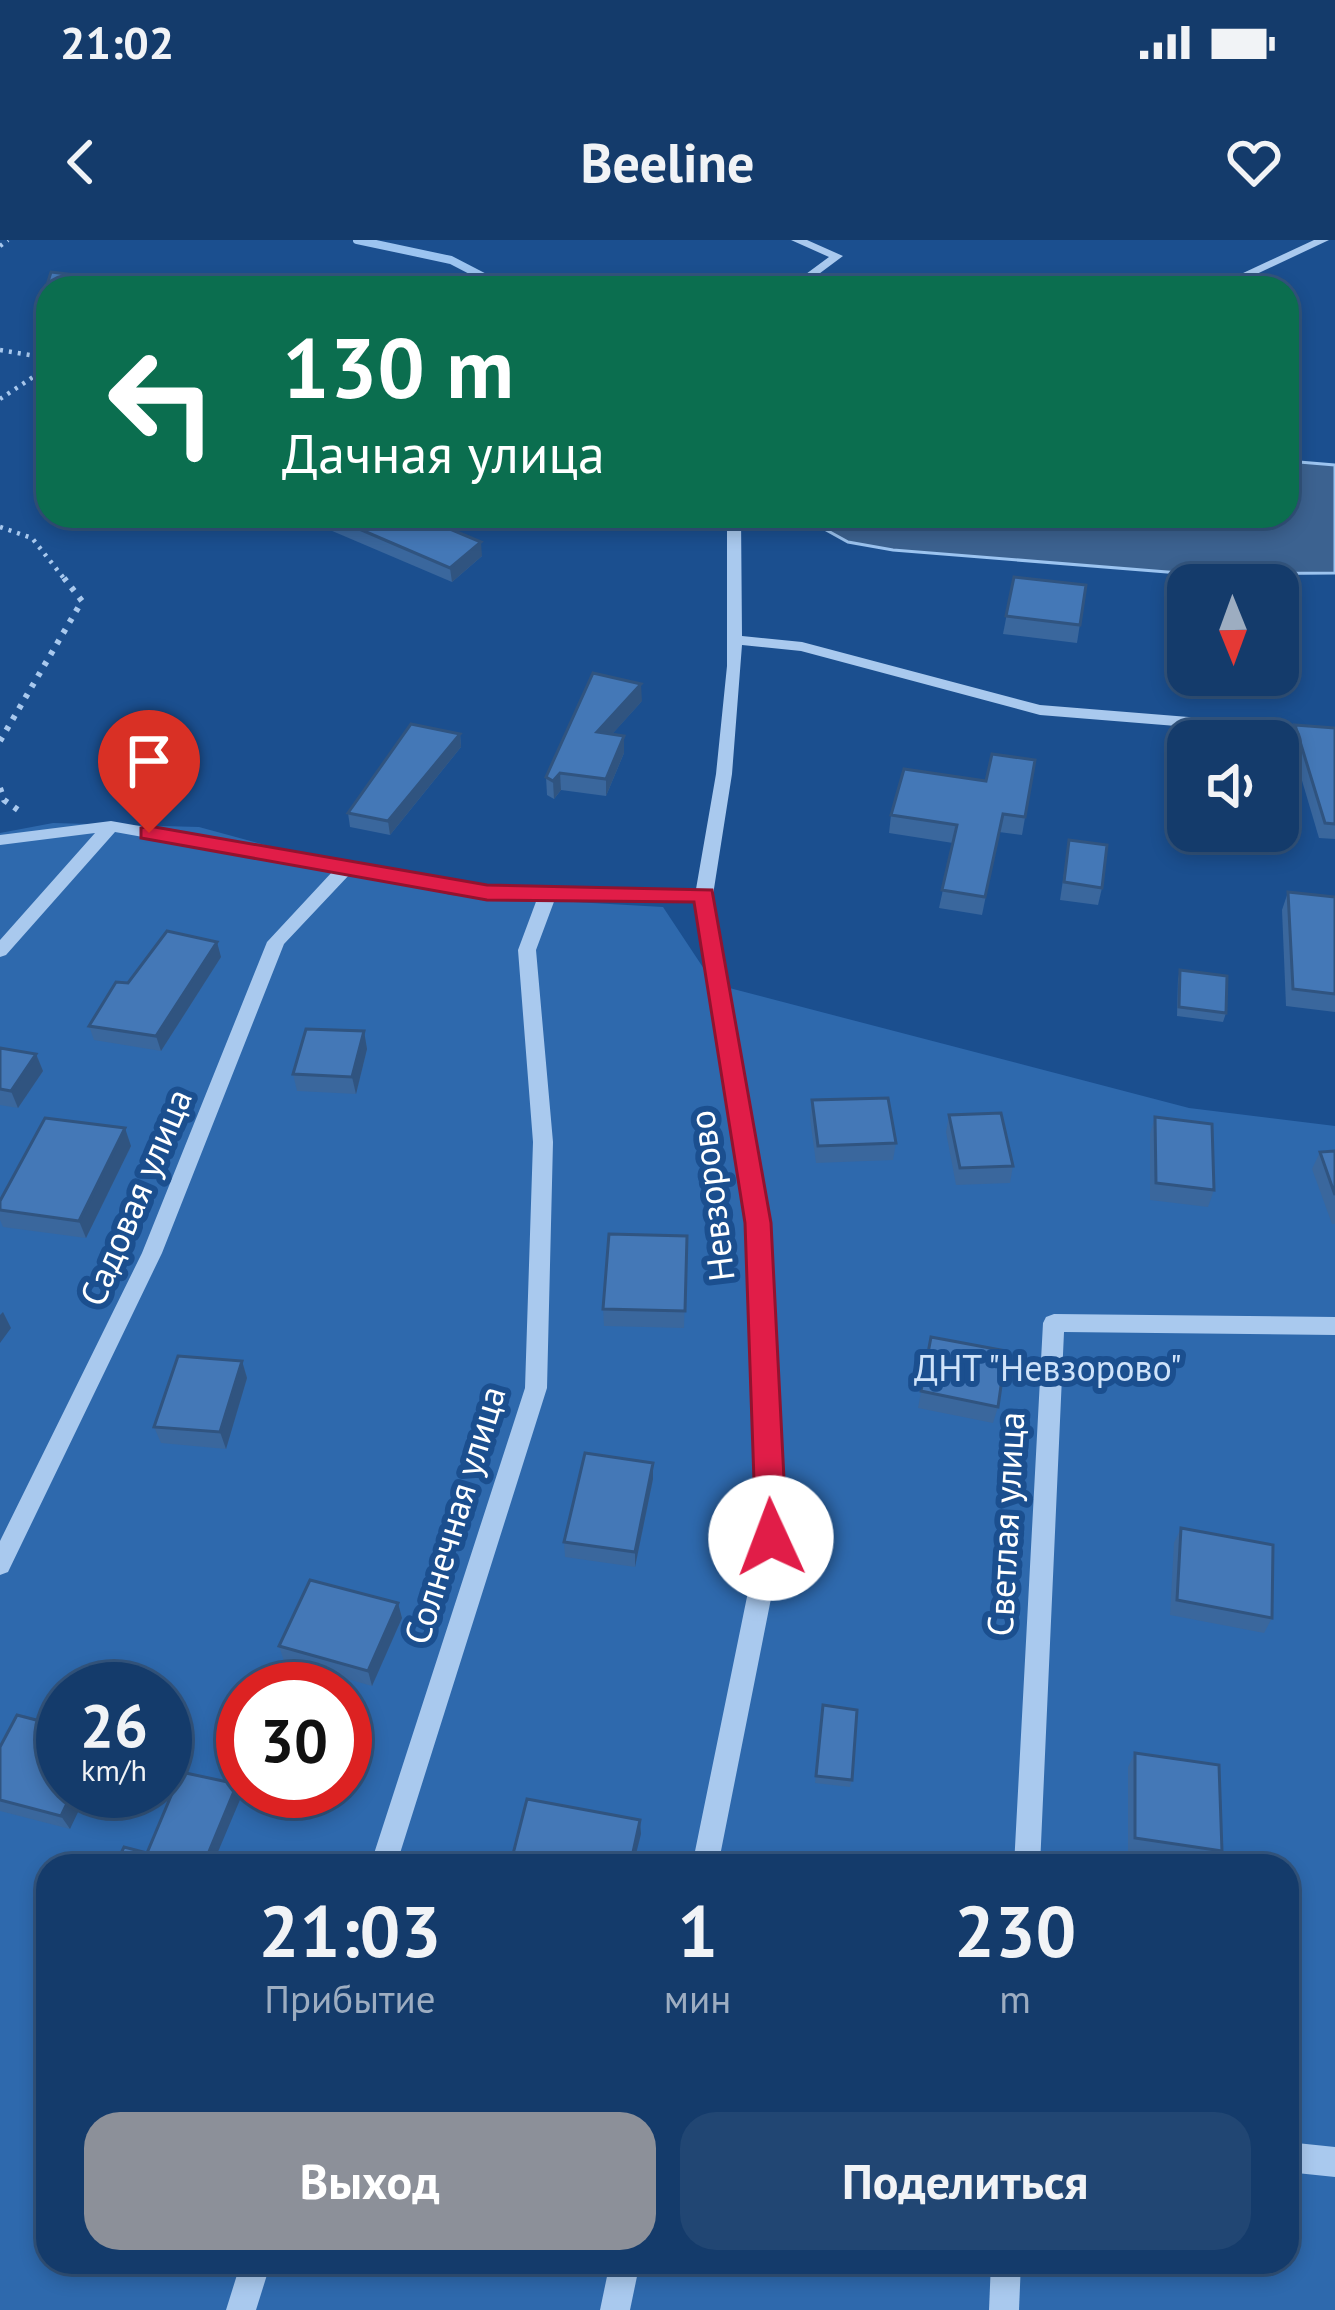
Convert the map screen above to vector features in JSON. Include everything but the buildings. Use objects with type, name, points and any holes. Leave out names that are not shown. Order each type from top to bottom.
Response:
[{"type":"street","points":[[797,240],[837,256],[810,276]]},
{"type":"street","points":[[1243,276],[1323,240]]},
{"type":"street","name":"Невзорово","points":[[707,1854],[771,1538],[758,1223],[704,895],[724,774],[737,640],[734,528]]},
{"type":"street","points":[[737,640],[802,646],[1040,710],[1335,734]]},
{"type":"street","points":[[0,840],[110,826],[487,892],[704,895]]},
{"type":"street","points":[[0,951],[110,826]]},
{"type":"street","name":"Садовая улица","points":[[0,1564],[152,1253],[276,942],[346,868]]},
{"type":"street","name":"Солнечная улица","points":[[387,1854],[536,1388],[543,1142],[527,950],[548,894]]},
{"type":"street","name":"Светлая улица","points":[[1028,1854],[1054,1322],[1335,1326]]},
{"type":"street","points":[[1299,2158],[1335,2162]]},
{"type":"street","points":[[241,2310],[252,2274]]},
{"type":"street","points":[[615,2310],[622,2274]]},
{"type":"street","points":[[1004,2310],[1006,2274]]},
{"type":"path","points":[[0,246],[8,240]]},
{"type":"path","points":[[0,350],[36,356]]},
{"type":"path","points":[[0,399],[36,375]]},
{"type":"path","points":[[0,526],[32,538],[82,602],[0,741]]},
{"type":"green space","name":"ДНТ \"Невзорово\"","points":[[53,823],[199,827],[450,895],[663,907],[714,984],[1189,1108],[1335,1126],[1335,2310],[0,2310],[0,833]]},
{"type":"shaded area","points":[[1299,462],[1335,465],[1335,573],[1299,573],[1299,564],[1167,564],[1167,572],[893,550],[848,542],[823,528],[1299,528]]},
{"type":"waterway","points":[[357,240],[451,260],[482,276]]},
{"type":"route","points":[[149,833],[487,892],[704,895],[758,1223],[771,1538]]}]
